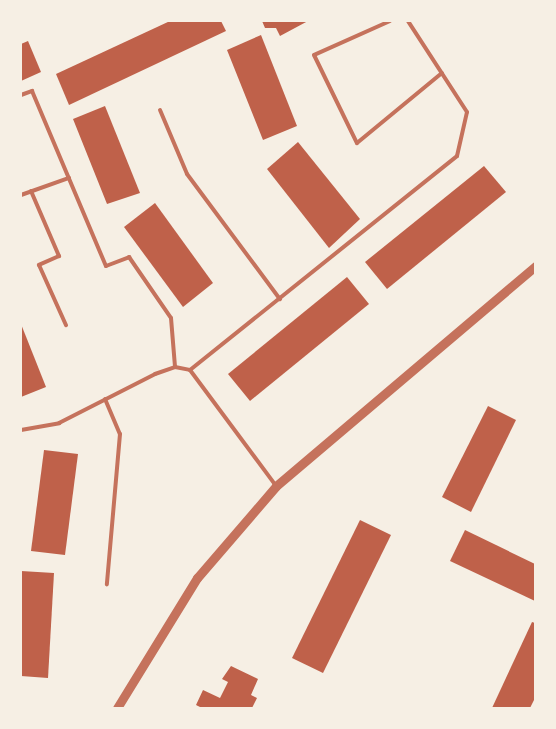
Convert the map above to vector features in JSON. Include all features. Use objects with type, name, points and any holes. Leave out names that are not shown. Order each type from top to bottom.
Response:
[{"type":"street","points":[[117,708],[196,578],[276,486],[535,266]]},
{"type":"lane","points":[[390,21],[314,55],[357,143],[442,73]]},
{"type":"lane","points":[[190,370],[457,156],[467,112],[408,21]]},
{"type":"lane","points":[[21,95],[32,91],[106,266],[129,257],[171,318],[175,367]]},
{"type":"lane","points":[[160,110],[187,174],[280,299]]},
{"type":"lane","points":[[21,194],[69,178]]},
{"type":"lane","points":[[31,191],[60,256],[39,265],[66,325]]},
{"type":"lane","points":[[21,430],[59,423],[105,399],[175,367],[190,370],[276,486]]},
{"type":"lane","points":[[105,399],[120,434],[107,584]]},
{"type":"building","points":[[170,21],[221,21],[226,31],[69,105],[56,74]]},
{"type":"building","points":[[262,21],[308,21],[280,36],[276,28],[265,28]]},
{"type":"building","points":[[261,35],[297,126],[263,140],[227,50]]},
{"type":"building","points":[[28,41],[41,72],[21,81],[21,44]]},
{"type":"building","points":[[105,106],[140,193],[107,204],[73,119]]},
{"type":"building","points":[[298,142],[360,219],[329,248],[267,169]]},
{"type":"building","points":[[484,166],[506,192],[387,289],[365,262]]},
{"type":"building","points":[[155,203],[213,283],[183,307],[124,227]]},
{"type":"building","points":[[347,277],[369,304],[250,401],[228,374]]},
{"type":"building","points":[[21,324],[46,387],[21,397]]},
{"type":"building","points":[[488,406],[516,420],[471,512],[442,497]]},
{"type":"building","points":[[44,450],[78,454],[65,555],[31,551]]},
{"type":"building","points":[[360,520],[391,535],[323,673],[292,658]]},
{"type":"building","points":[[465,530],[535,564],[535,601],[450,561]]},
{"type":"building","points":[[21,571],[54,573],[48,678],[21,676]]},
{"type":"building","points":[[532,622],[535,623],[535,698],[530,708],[492,708]]},
{"type":"building","points":[[231,666],[258,679],[251,695],[257,698],[252,708],[202,708],[196,705],[203,690],[220,698],[228,682],[222,679]]}]
